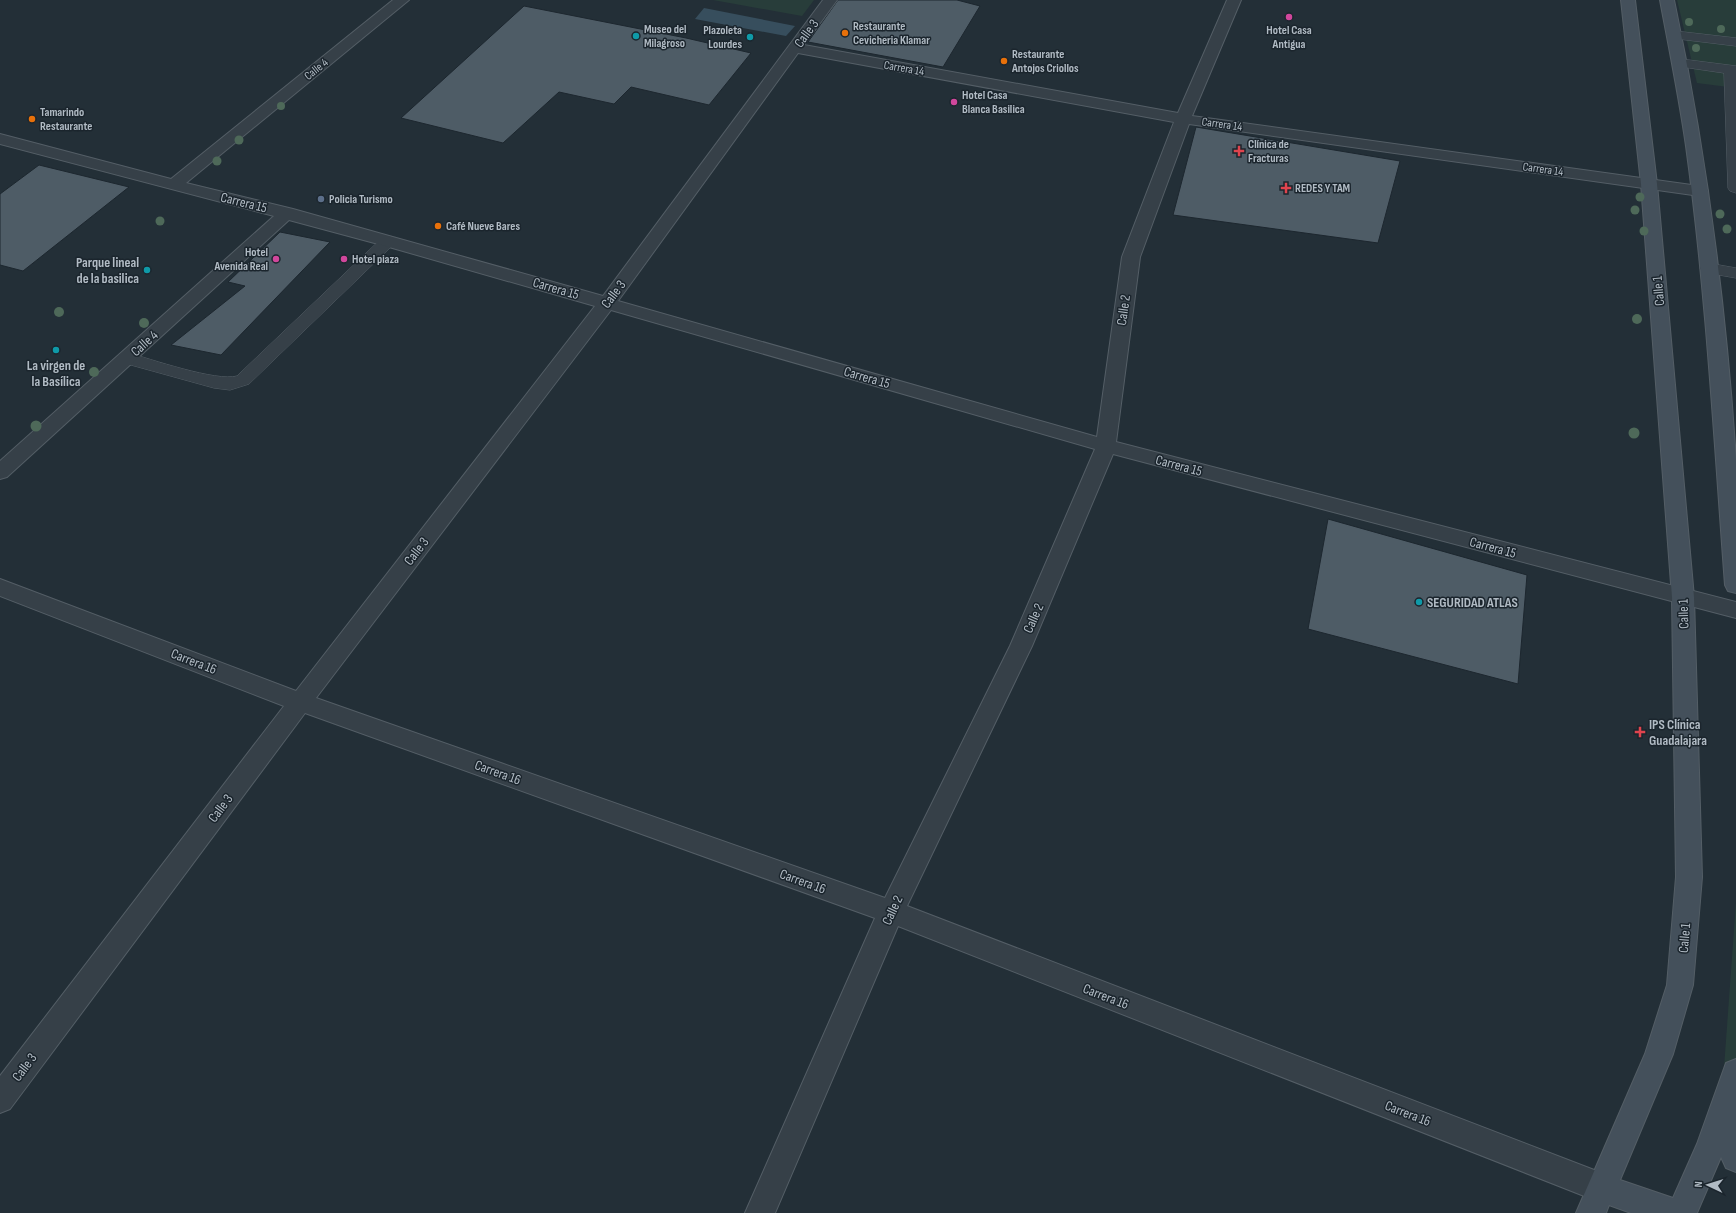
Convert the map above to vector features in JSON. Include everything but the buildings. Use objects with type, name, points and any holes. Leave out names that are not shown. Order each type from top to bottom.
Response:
[{"type":"main road","name":"Calle 1","points":[[1596,1200],[1659,1054],[1680,986],[1690,877],[1683,597],[1650,184],[1628,0]]},
{"type":"main road","points":[[1667,0],[1681,63],[1700,191],[1736,585]]},
{"type":"main road","points":[[1682,1213],[1711,1146],[1736,1072]]},
{"type":"main road","points":[[1736,1080],[1731,1146],[1736,1158]]},
{"type":"main road","points":[[1596,1200],[1673,1213]]},
{"type":"street","name":"Calle 4","points":[[175,184],[402,0]]},
{"type":"street","name":"Calle 3","points":[[0,1099],[300,702],[607,303],[830,0]]},
{"type":"street","name":"Calle 2","points":[[760,1213],[891,912],[1021,646],[1056,567],[1106,446],[1131,257],[1183,119],[1234,0]]},
{"type":"street","name":"Carrera 14","points":[[795,48],[1183,119],[1700,191]]},
{"type":"street","name":"Carrera 15","points":[[0,139],[287,213],[388,241],[1106,446],[1736,610]]},
{"type":"street","name":"Calle 4","points":[[0,472],[287,213]]},
{"type":"street","name":"Carrera 16","points":[[0,587],[300,702],[891,912],[1596,1200]]},
{"type":"lane","points":[[1675,35],[1736,42]]},
{"type":"lane","points":[[1681,63],[1733,70],[1736,188]]},
{"type":"lane","points":[[126,358],[214,382],[230,384],[243,380],[388,241]]},
{"type":"lane","points":[[1708,268],[1736,273]]},
{"type":"green space","points":[[713,0],[814,0],[802,16]]},
{"type":"green space","points":[[1677,0],[1736,0],[1736,88],[1697,83]]},
{"type":"green space","points":[[1736,902],[1736,1103],[1724,1068]]},
{"type":"water","points":[[704,8],[795,26],[786,36],[695,19]]},
{"type":"place","name":"Hotel Casa Antigua","points":[[1289,17]]},
{"type":"place","name":"Restaurante Cevicheria Klamar","points":[[845,33]]},
{"type":"place","name":"Museo del Milagroso","points":[[636,36]]},
{"type":"place","name":"Plazoleta Lourdes","points":[[750,37]]},
{"type":"place","name":"Restaurante Antojos Criollos","points":[[1004,61]]},
{"type":"place","name":"Hotel Casa Blanca Basilica","points":[[954,102]]},
{"type":"place","name":"Tamarindo Restaurante","points":[[32,119]]},
{"type":"place","name":"Clínica de Fracturas","points":[[1239,151]]},
{"type":"place","name":"REDES Y TAM","points":[[1286,188]]},
{"type":"place","name":"Policia Turismo","points":[[321,199]]},
{"type":"place","name":"Café Nueve Bares","points":[[438,226]]},
{"type":"place","name":"Hotel Avenida Real","points":[[276,259]]},
{"type":"place","name":"Hotel piaza","points":[[344,259]]},
{"type":"place","name":"Parque lineal de la basilica","points":[[147,270]]},
{"type":"place","name":"La virgen de la Basílica","points":[[56,350]]},
{"type":"place","name":"SEGURIDAD ATLAS","points":[[1419,602]]},
{"type":"place","name":"IPS Clínica Guadalajara","points":[[1640,732]]}]
